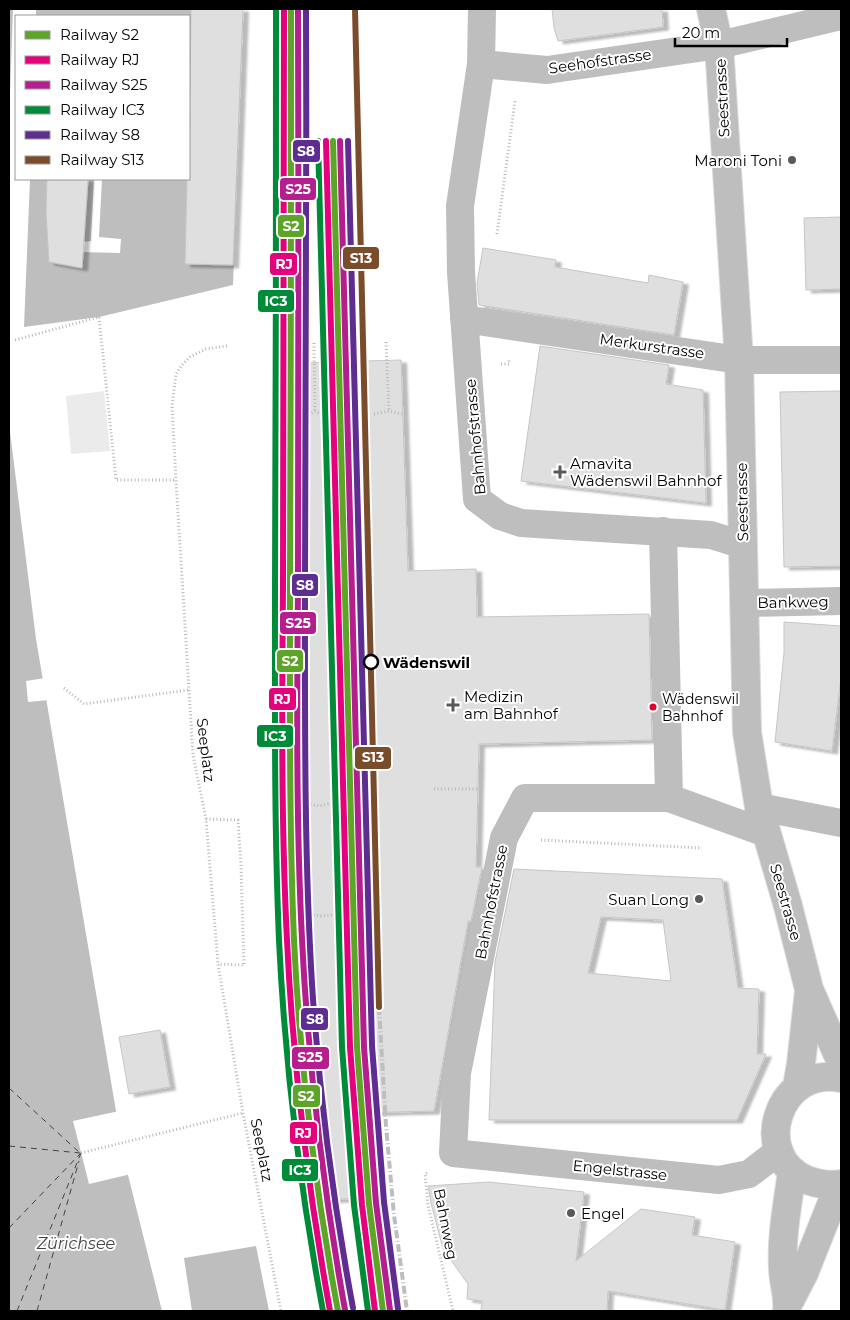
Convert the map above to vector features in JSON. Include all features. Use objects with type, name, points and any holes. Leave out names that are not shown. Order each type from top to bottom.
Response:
[{"type":"street","name":"Bahnhofstrasse","points":[[482,9],[482,64],[460,206],[461,272],[477,499],[500,516],[521,523],[711,535],[743,545]]},
{"type":"street","name":"Seestrasse","points":[[712,9],[719,45],[739,360],[747,732],[758,807],[788,906],[809,989],[841,1062]]},
{"type":"street","name":"Seehofstrasse","points":[[482,64],[547,70],[719,45],[839,14]]},
{"type":"street","name":"Merkurstrasse","points":[[464,319],[739,360],[841,360]]},
{"type":"street","points":[[663,531],[669,798]]},
{"type":"street","name":"Bankweg","points":[[744,603],[841,601]]},
{"type":"street","name":"Bahnhofstrasse","points":[[453,1153],[457,1073],[504,838],[526,798],[669,798],[766,833]]},
{"type":"street","points":[[758,807],[841,823]]},
{"type":"street","name":"Seestrasse","points":[[797,1087],[809,989]]},
{"type":"street","points":[[787,1307],[804,1273],[840,1184],[826,1185],[802,1178],[786,1161],[775,1137],[776,1123],[780,1109],[787,1097],[797,1087],[808,1080],[821,1077],[841,1078]]},
{"type":"street","name":"Engelstrasse","points":[[453,1153],[719,1180],[749,1174],[786,1161]]},
{"type":"street","points":[[786,1161],[783,1269],[787,1307]]},
{"type":"path","points":[[15,340],[99,317],[116,480],[176,480]]},
{"type":"path","points":[[386,342],[389,411]]},
{"type":"path","points":[[314,343],[315,411]]},
{"type":"path","name":"Seeplatz","points":[[227,346],[206,349],[190,357],[176,374],[172,406],[176,480],[193,755],[206,819],[218,964],[243,1113],[281,1311]]},
{"type":"path","points":[[315,411],[330,418]]},
{"type":"path","points":[[300,421],[315,411]]},
{"type":"path","points":[[374,414],[389,411],[402,414]]},
{"type":"path","points":[[64,688],[84,704],[189,690]]},
{"type":"path","points":[[434,789],[478,788]]},
{"type":"path","points":[[300,804],[320,806],[339,802]]},
{"type":"path","points":[[206,819],[238,820],[244,965],[218,964]]},
{"type":"path","points":[[504,838],[702,848]]},
{"type":"path","points":[[303,914],[322,916],[341,914]]},
{"type":"path","points":[[81,1153],[243,1113]]},
{"type":"path","name":"Bahnweg","points":[[453,1153],[426,1174],[428,1205],[453,1311]]},
{"type":"shaded area","points":[[104,391],[110,451],[71,454],[66,396]]},
{"type":"water","points":[[9,9],[13,9],[9,121]]},
{"type":"water","points":[[36,9],[243,9],[233,285],[99,317],[24,327],[30,180],[190,180],[190,15],[36,15]]},
{"type":"water","name":"Zürichsee","points":[[9,424],[36,639],[116,1111],[128,1175],[162,1311],[9,1311]]},
{"type":"water","points":[[256,1246],[269,1311],[192,1311],[184,1258]]},
{"type":"pier","points":[[94,180],[102,180],[99,237],[121,239],[120,253],[80,252],[82,242],[91,241]]},
{"type":"pier","points":[[45,678],[49,700],[28,702],[26,681]]},
{"type":"pier","points":[[119,1111],[131,1174],[89,1184],[73,1121]]},
{"type":"building","points":[[191,9],[243,9],[233,265],[185,264],[187,180],[190,180]]},
{"type":"building","points":[[552,9],[662,9],[663,27],[558,41],[554,28]]},
{"type":"building","points":[[47,180],[88,180],[82,268],[49,262],[46,213]]},
{"type":"building","points":[[841,217],[841,289],[806,290],[804,218]]},
{"type":"building","points":[[483,248],[556,260],[555,267],[648,283],[649,275],[683,282],[674,335],[479,305],[477,283]]},
{"type":"building","points":[[540,346],[669,365],[666,384],[703,390],[706,503],[521,481]]},
{"type":"building","points":[[401,360],[408,571],[476,569],[477,617],[649,614],[652,740],[479,744],[476,867],[482,867],[471,921],[468,921],[434,1111],[353,1113],[360,1198],[328,1200],[311,1059],[302,914],[299,795],[298,363]]},
{"type":"building","points":[[841,391],[841,566],[784,567],[780,392]]},
{"type":"building","points":[[784,622],[841,626],[841,677],[832,751],[775,742],[784,653]]},
{"type":"building","points":[[514,869],[722,879],[738,988],[759,989],[757,1054],[766,1054],[737,1120],[489,1120],[495,962]],"holes":[[[601,917],[663,920],[671,981],[588,973]]]},
{"type":"building","points":[[160,1030],[170,1087],[129,1094],[119,1037]]},
{"type":"building","points":[[489,1182],[584,1192],[576,1261],[641,1209],[695,1217],[692,1235],[735,1242],[725,1310],[608,1291],[607,1311],[481,1311],[482,1301],[467,1299],[468,1284],[443,1249],[428,1186]]},
{"type":"ferry route","points":[[9,1088],[80,1153]]},
{"type":"ferry route","points":[[9,1146],[80,1153]]},
{"type":"ferry route","points":[[17,1311],[81,1153]]},
{"type":"ferry route","points":[[9,1228],[80,1154]]},
{"type":"ferry route","points":[[37,1311],[79,1161]]},
{"type":"railway","points":[[379,1007],[386,1126],[394,1215],[407,1311]]},
{"type":"rail line","name":"IC3","points":[[276,9],[275,719],[277,896],[289,1080],[307,1219],[323,1311]]},
{"type":"rail line","name":"RJ","points":[[284,9],[282,719],[285,896],[293,1034],[302,1127],[330,1311]]},
{"type":"rail line","name":"S2","points":[[291,9],[290,719],[292,896],[304,1080],[322,1219],[338,1311]]},
{"type":"rail line","name":"S25","points":[[298,9],[297,718],[300,895],[312,1079],[323,1172],[345,1310]]},
{"type":"rail line","name":"S8","points":[[306,9],[305,685],[308,884],[312,984],[323,1106],[339,1228],[353,1308]]},
{"type":"rail line","name":"S13","points":[[355,9],[379,1007]]},
{"type":"rail line","name":"IC3","points":[[318,141],[342,1047],[354,1205],[368,1311]]},
{"type":"rail line","name":"RJ","points":[[326,141],[350,1047],[362,1205],[375,1311]]},
{"type":"rail line","name":"S2","points":[[333,141],[357,1047],[369,1204],[383,1311]]},
{"type":"rail line","name":"S25","points":[[340,141],[364,1047],[376,1203],[390,1310]]},
{"type":"rail line","name":"S8","points":[[348,141],[372,1046],[384,1202],[398,1309]]},
{"type":"place","name":"Maroni Toni","points":[[792,160]]},
{"type":"place","name":"Amavita Wädenswil Bahnhof","points":[[560,472]]},
{"type":"place","name":"Wädenswil","points":[[371,662]]},
{"type":"place","name":"Medizin am Bahnhof","points":[[453,705]]},
{"type":"place","name":"Wädenswil Bahnhof","points":[[653,707]]},
{"type":"place","name":"Suan Long","points":[[699,899]]},
{"type":"place","name":"Engel","points":[[571,1213]]}]
